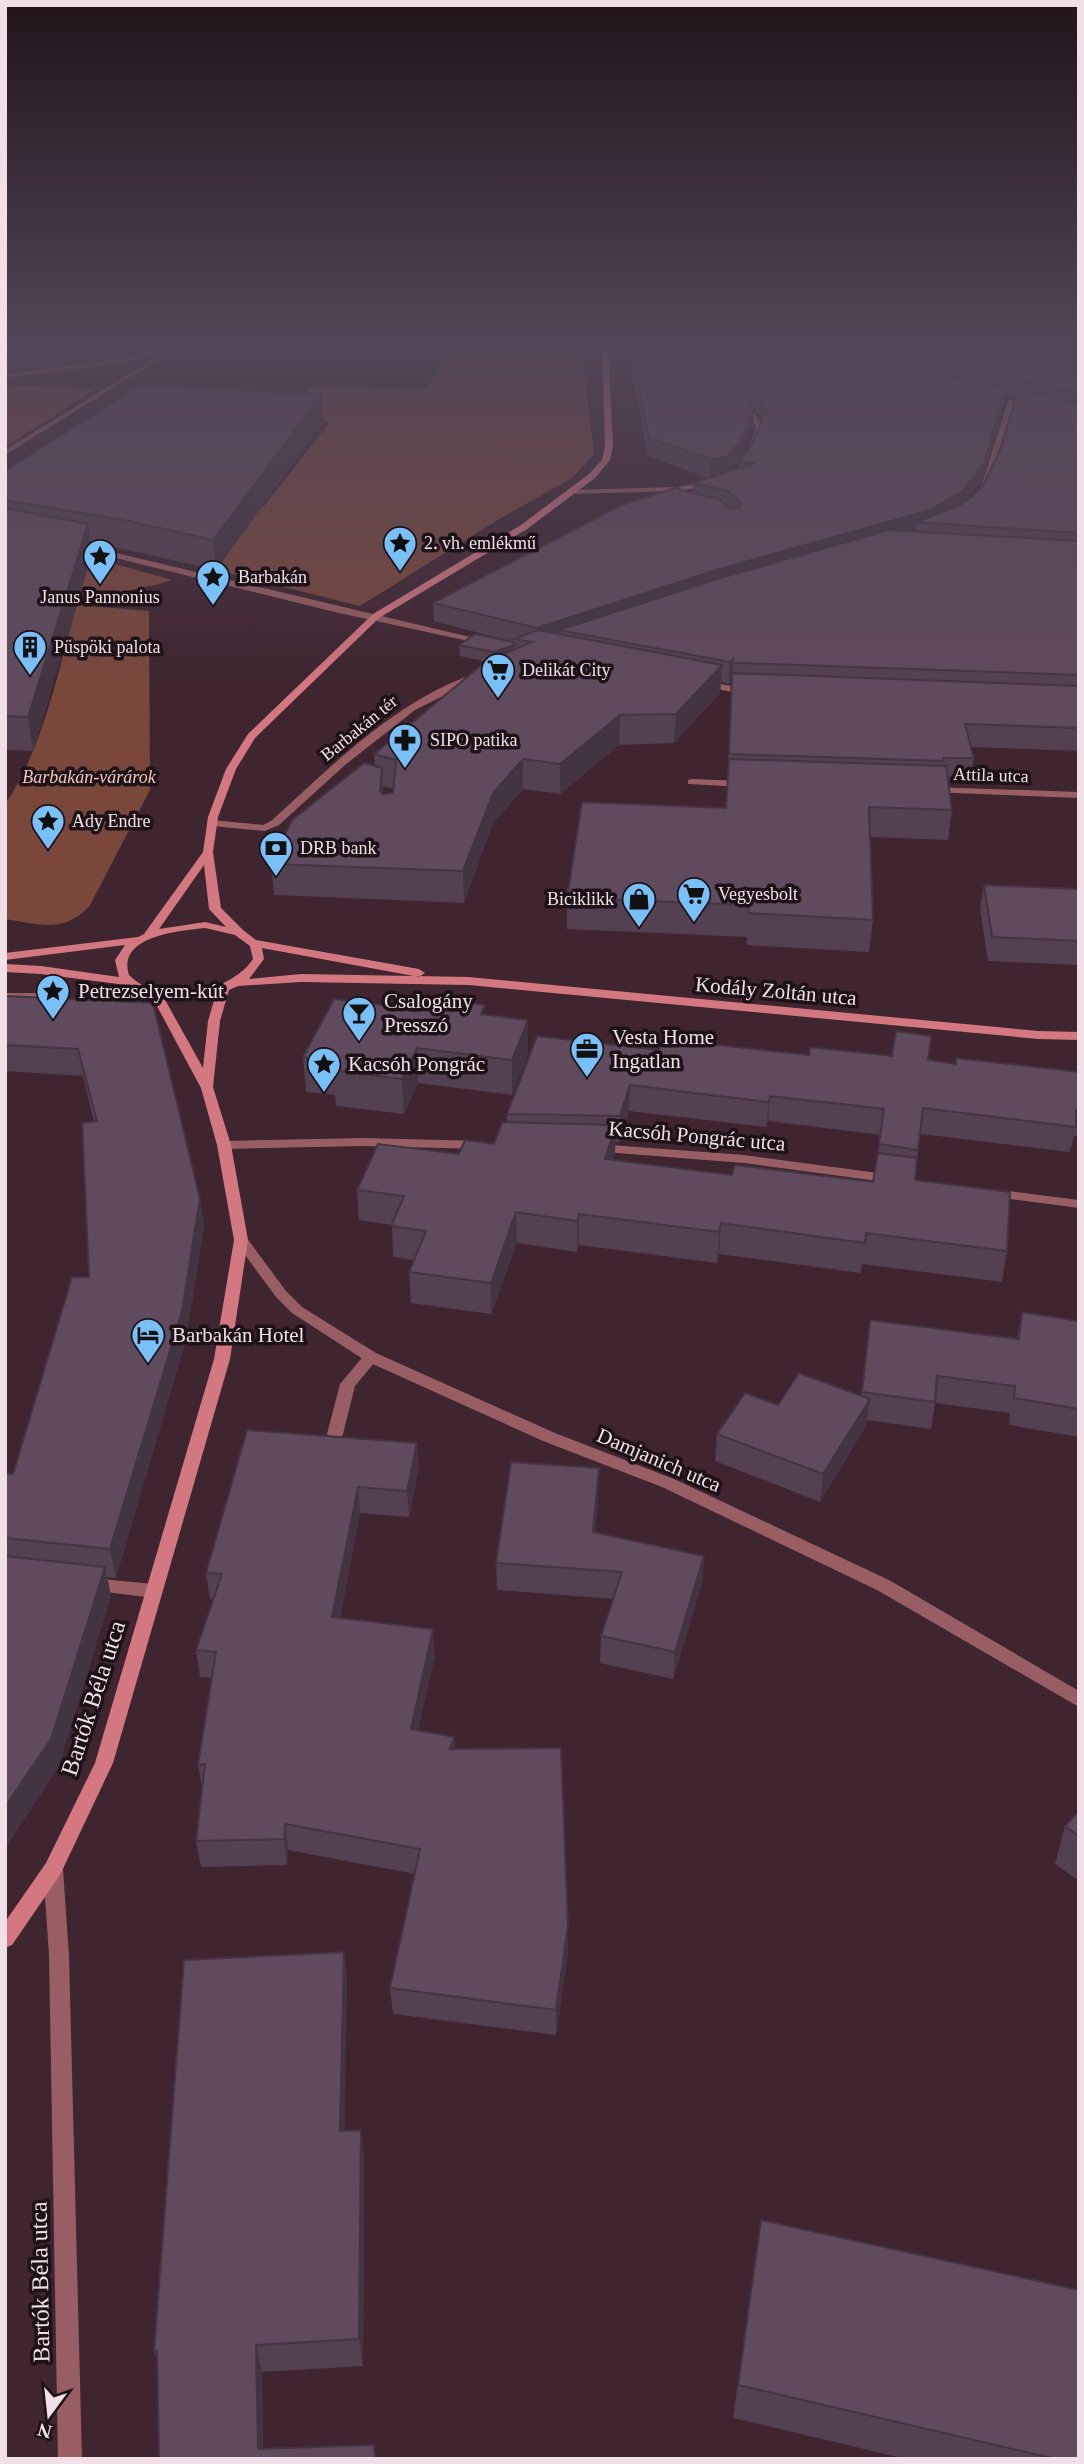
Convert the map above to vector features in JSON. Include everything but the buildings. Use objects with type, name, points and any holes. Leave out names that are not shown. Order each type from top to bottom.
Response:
[{"type":"street","points":[[5,968],[52,971],[129,982],[157,995],[201,996],[239,983],[251,974],[258,963],[259,953],[254,943],[238,932],[215,909],[208,852],[212,823],[232,769],[251,736],[376,616],[524,527],[592,476],[607,457]]},
{"type":"street","points":[[980,491],[988,481],[995,457]]},
{"type":"street","points":[[571,492],[676,493],[718,482]]},
{"type":"street","points":[[59,542],[339,610],[504,646]]},
{"type":"street","name":"Barbakán tér","points":[[212,823],[265,828],[275,823],[341,763],[412,708],[480,675]]},
{"type":"street","points":[[697,683],[757,693]]},
{"type":"street","points":[[692,782],[750,784]]},
{"type":"street","name":"Attila utca","points":[[916,790],[1079,795]]},
{"type":"street","points":[[129,982],[122,972],[122,961],[128,950],[145,938],[208,852]]},
{"type":"street","points":[[5,957],[145,938],[185,926],[223,927],[238,932]]},
{"type":"street","name":"Kodály Zoltán utca","points":[[254,943],[469,981]]},
{"type":"street","name":"Kodály Zoltán utca","points":[[239,983],[301,978],[469,981],[1010,1032],[1079,1035]]},
{"type":"street","name":"Bartók Béla utca","points":[[207,1088],[214,1021],[223,990]]},
{"type":"street","name":"Bartók Béla utca","points":[[70,2459],[59,1955],[53,1869],[104,1763],[222,1359],[241,1240],[224,1145],[207,1088],[157,995]]},
{"type":"street","points":[[5,997],[35,998]]},
{"type":"street","points":[[224,1145],[364,1142],[496,1145]]},
{"type":"street","name":"Kacsóh Pongrác utca","points":[[584,1147],[744,1159],[905,1181]]},
{"type":"street","points":[[985,1192],[1079,1204]]},
{"type":"street","name":"Damjanich utca","points":[[241,1240],[281,1294],[297,1310],[371,1357],[549,1437],[668,1483],[883,1585],[1079,1700]]},
{"type":"street","points":[[335,1434],[348,1384],[371,1357]]},
{"type":"street","points":[[74,1583],[154,1591]]},
{"type":"street","points":[[5,1939],[53,1869]]},
{"type":"green space","points":[[303,457],[591,457],[572,478],[501,518],[360,606],[172,559],[252,507],[264,506]]},
{"type":"green space","points":[[19,542],[172,580],[120,592],[78,595],[70,593],[56,582]]},
{"type":"green space","name":"Barbakán-várárok","points":[[77,605],[149,611],[150,790],[89,907],[69,921],[59,924],[40,925],[5,919],[5,804],[18,783],[39,735]]},
{"type":"place","name":"2. vh. emlékmű","points":[[400,573]]},
{"type":"place","name":"Janus Pannonius","points":[[100,586]]},
{"type":"place","name":"Barbakán","points":[[213,607]]},
{"type":"place","name":"Püspöki palota","points":[[30,677]]},
{"type":"place","name":"Delikát City","points":[[498,700]]},
{"type":"place","name":"SIPO patika","points":[[405,770]]},
{"type":"place","name":"Ady Endre","points":[[48,851]]},
{"type":"place","name":"DRB bank","points":[[276,878]]},
{"type":"place","name":"Vegyesbolt","points":[[694,924]]},
{"type":"place","name":"Biciklikk","points":[[639,929]]},
{"type":"place","name":"Petrezselyem-kút","points":[[53,1021]]},
{"type":"place","name":"Csalogány Presszó","points":[[359,1043]]},
{"type":"place","name":"Vesta Home Ingatlan","points":[[587,1079]]},
{"type":"place","name":"Kacsóh Pongrác","points":[[324,1094]]},
{"type":"place","name":"Barbakán Hotel","points":[[148,1365]]}]
